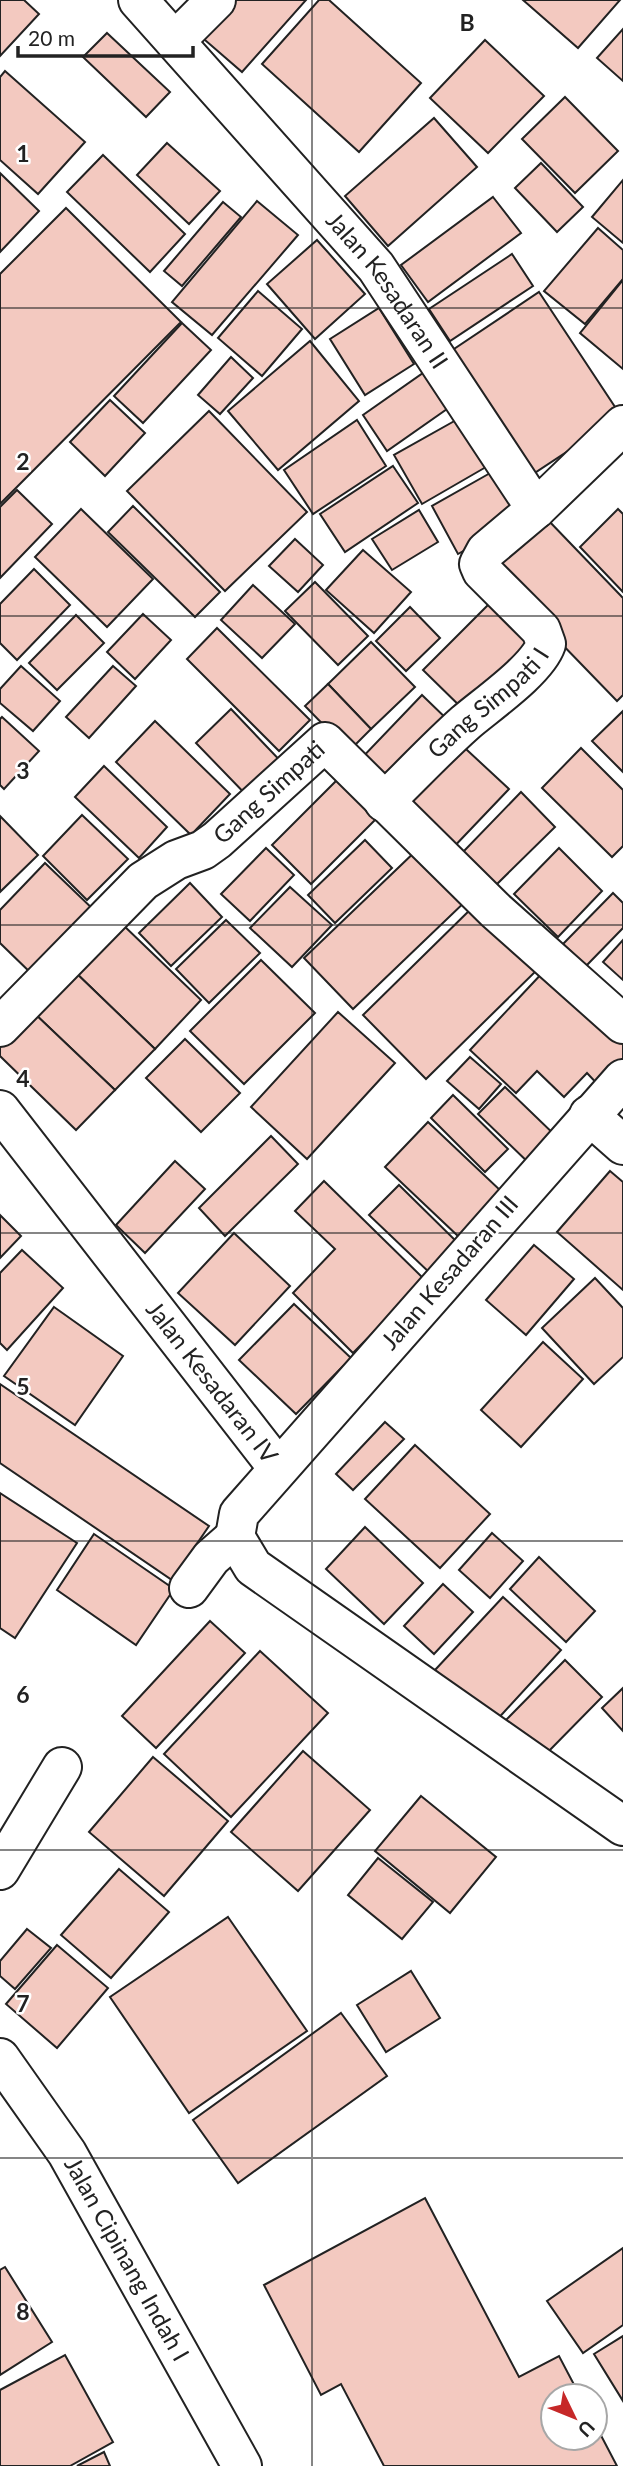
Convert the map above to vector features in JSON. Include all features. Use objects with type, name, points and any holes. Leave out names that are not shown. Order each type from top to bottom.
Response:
[{"type":"street","name":"Jalan Kesadaran II","points":[[138,0],[376,267],[536,509]]},
{"type":"street","points":[[175,41],[216,0]]},
{"type":"street","points":[[536,509],[623,425]]},
{"type":"street","name":"Gang Simpati I","points":[[384,803],[464,724],[531,667],[544,651],[546,644],[541,630],[482,571],[479,564],[486,551],[536,509]]},
{"type":"street","name":"Gang Simpati","points":[[0,1027],[143,881],[176,860],[203,850],[217,840],[325,742],[495,910],[623,1024]]},
{"type":"street","name":"Jalan Kesadaran III","points":[[278,1468],[623,1079]]},
{"type":"street","name":"Jalan Kesadaran IV","points":[[0,1110],[278,1468],[239,1514],[235,1537]]},
{"type":"street","points":[[589,1115],[623,1145]]},
{"type":"street","points":[[188,1588],[211,1558],[235,1537],[253,1567],[623,1826]]},
{"type":"street","points":[[0,1870],[62,1767]]},
{"type":"street","name":"Jalan Cipinang Indah I","points":[[0,2058],[67,2153],[242,2466]]},
{"type":"building","points":[[0,0],[24,0],[39,14],[0,56]]},
{"type":"building","points":[[229,0],[306,0],[242,72],[198,34]]},
{"type":"building","points":[[319,0],[329,0],[421,83],[359,152],[262,64]]},
{"type":"building","points":[[523,0],[620,0],[578,48]]},
{"type":"building","points":[[623,29],[623,81],[597,58]]},
{"type":"building","points":[[107,33],[170,92],[146,117],[83,57]]},
{"type":"building","points":[[485,40],[544,96],[488,153],[430,98]]},
{"type":"building","points":[[5,71],[85,142],[38,194],[0,160],[0,77]]},
{"type":"building","points":[[565,97],[618,151],[575,193],[522,139]]},
{"type":"building","points":[[434,118],[477,167],[388,246],[345,196]]},
{"type":"building","points":[[167,143],[220,191],[189,224],[137,175]]},
{"type":"building","points":[[103,155],[185,234],[150,272],[67,192]]},
{"type":"building","points":[[541,163],[583,207],[557,232],[515,188]]},
{"type":"building","points":[[0,173],[39,211],[0,252]]},
{"type":"building","points":[[623,180],[623,243],[592,217]]},
{"type":"building","points":[[493,197],[521,233],[428,302],[401,265]]},
{"type":"building","points":[[257,201],[298,235],[212,335],[172,302]]},
{"type":"building","points":[[223,202],[241,217],[182,286],[164,271]]},
{"type":"building","points":[[66,208],[181,322],[0,504],[0,274]]},
{"type":"building","points":[[598,228],[623,250],[623,279],[585,324],[544,291]]},
{"type":"building","points":[[317,240],[365,294],[315,339],[267,284]]},
{"type":"building","points":[[512,254],[533,286],[450,341],[429,309]]},
{"type":"building","points":[[623,280],[623,369],[580,333]]},
{"type":"building","points":[[258,291],[302,329],[262,376],[218,338]]},
{"type":"building","points":[[539,292],[621,416],[530,476],[448,353]]},
{"type":"building","points":[[379,308],[414,364],[365,395],[330,339]]},
{"type":"building","points":[[182,323],[211,350],[143,423],[114,396]]},
{"type":"building","points":[[310,341],[359,401],[278,470],[228,411]]},
{"type":"building","points":[[231,357],[253,378],[220,414],[198,395]]},
{"type":"building","points":[[423,373],[447,409],[387,451],[363,415]]},
{"type":"building","points":[[110,400],[145,433],[105,476],[70,442]]},
{"type":"building","points":[[209,411],[307,512],[225,591],[127,491]]},
{"type":"building","points":[[458,419],[486,467],[422,504],[394,455]]},
{"type":"building","points":[[357,420],[386,466],[313,514],[284,470]]},
{"type":"building","points":[[393,466],[418,503],[345,552],[320,514]]},
{"type":"building","points":[[492,472],[518,520],[458,554],[432,506]]},
{"type":"building","points":[[17,490],[52,524],[0,578],[0,507]]},
{"type":"building","points":[[133,506],[220,592],[195,617],[108,532]]},
{"type":"building","points":[[81,509],[153,579],[107,627],[35,557]]},
{"type":"building","points":[[618,509],[623,514],[623,592],[580,547]]},
{"type":"building","points":[[419,510],[438,542],[392,570],[372,539]]},
{"type":"building","points":[[547,519],[623,598],[623,695],[617,701],[492,572]]},
{"type":"building","points":[[295,539],[323,565],[298,592],[269,566]]},
{"type":"building","points":[[363,550],[411,592],[374,633],[326,590]]},
{"type":"building","points":[[34,569],[70,605],[17,660],[0,643],[0,604]]},
{"type":"building","points":[[315,582],[368,636],[338,665],[285,611]]},
{"type":"building","points":[[253,585],[295,624],[262,658],[221,620]]},
{"type":"building","points":[[496,597],[543,644],[470,716],[423,670]]},
{"type":"building","points":[[410,607],[440,638],[406,671],[376,641]]},
{"type":"building","points":[[143,614],[171,640],[135,679],[107,652]]},
{"type":"building","points":[[76,615],[104,643],[57,690],[29,663]]},
{"type":"building","points":[[217,628],[310,720],[279,751],[187,659]]},
{"type":"building","points":[[371,642],[415,687],[371,729],[328,684]]},
{"type":"building","points":[[21,666],[60,701],[33,731],[0,703],[0,689]]},
{"type":"building","points":[[113,666],[136,686],[89,738],[66,717]]},
{"type":"building","points":[[328,684],[371,729],[349,751],[305,706]]},
{"type":"building","points":[[422,695],[454,726],[387,795],[356,764]]},
{"type":"building","points":[[231,709],[289,770],[255,804],[196,743]]},
{"type":"building","points":[[623,711],[623,772],[592,741]]},
{"type":"building","points":[[2,717],[39,751],[4,789],[0,785]]},
{"type":"building","points":[[155,721],[230,794],[191,835],[116,762]]},
{"type":"building","points":[[453,737],[509,789],[448,853],[394,801]]},
{"type":"building","points":[[581,748],[623,790],[623,846],[612,857],[542,788]]},
{"type":"building","points":[[104,766],[167,827],[139,858],[75,797]]},
{"type":"building","points":[[344,773],[383,812],[311,884],[272,845]]},
{"type":"building","points":[[521,792],[555,827],[496,885],[463,852]]},
{"type":"building","points":[[82,815],[128,859],[87,900],[43,856]]},
{"type":"building","points":[[0,816],[38,855],[0,892]]},
{"type":"building","points":[[365,840],[392,868],[335,923],[308,895]]},
{"type":"building","points":[[421,846],[470,897],[353,1009],[304,958]]},
{"type":"building","points":[[266,848],[294,875],[250,921],[221,894]]},
{"type":"building","points":[[559,848],[602,891],[558,937],[514,894]]},
{"type":"building","points":[[45,863],[97,913],[36,978],[0,943],[0,910]]},
{"type":"building","points":[[190,883],[222,917],[171,966],[139,933]]},
{"type":"building","points":[[290,887],[332,925],[292,967],[250,928]]},
{"type":"building","points":[[613,893],[623,903],[623,928],[586,966],[563,944]]},
{"type":"building","points":[[477,903],[540,967],[426,1079],[363,1015]]},
{"type":"building","points":[[226,920],[260,953],[209,1003],[176,969]]},
{"type":"building","points":[[120,922],[201,1000],[155,1049],[73,970]]},
{"type":"building","points":[[623,940],[623,980],[603,962]]},
{"type":"building","points":[[261,960],[315,1013],[244,1084],[190,1031]]},
{"type":"building","points":[[546,969],[623,1043],[623,1061],[602,1089],[587,1073],[564,1097],[537,1071],[516,1093],[470,1050]]},
{"type":"building","points":[[73,970],[155,1049],[115,1090],[33,1012]]},
{"type":"building","points":[[33,1012],[115,1090],[76,1130],[0,1056],[0,1046]]},
{"type":"building","points":[[338,1012],[395,1063],[307,1159],[251,1107]]},
{"type":"building","points":[[185,1039],[240,1093],[201,1132],[146,1078]]},
{"type":"building","points":[[470,1057],[501,1084],[479,1109],[447,1081]]},
{"type":"building","points":[[505,1087],[560,1140],[533,1167],[478,1114]]},
{"type":"building","points":[[453,1095],[508,1149],[485,1172],[431,1118]]},
{"type":"building","points":[[428,1122],[502,1192],[459,1237],[385,1167]]},
{"type":"building","points":[[271,1136],[298,1164],[225,1236],[199,1208]]},
{"type":"building","points":[[175,1161],[205,1189],[145,1253],[116,1225]]},
{"type":"building","points":[[610,1171],[623,1182],[623,1290],[557,1232]]},
{"type":"building","points":[[324,1181],[425,1280],[353,1353],[293,1293],[335,1249],[295,1211]]},
{"type":"building","points":[[399,1185],[460,1245],[432,1275],[369,1215]]},
{"type":"building","points":[[0,1215],[21,1236],[0,1258]]},
{"type":"building","points":[[234,1233],[290,1286],[235,1345],[178,1293]]},
{"type":"building","points":[[534,1245],[574,1279],[526,1335],[486,1300]]},
{"type":"building","points":[[22,1250],[63,1288],[7,1350],[0,1343],[0,1273]]},
{"type":"building","points":[[595,1278],[623,1308],[623,1357],[594,1384],[542,1328]]},
{"type":"building","points":[[294,1304],[351,1358],[296,1414],[239,1360]]},
{"type":"building","points":[[54,1307],[123,1356],[75,1425],[4,1376]]},
{"type":"building","points":[[543,1342],[583,1379],[521,1447],[481,1410]]},
{"type":"building","points":[[0,1384],[209,1526],[172,1580],[0,1463]]},
{"type":"building","points":[[385,1422],[404,1439],[353,1490],[336,1474]]},
{"type":"building","points":[[415,1445],[490,1514],[440,1568],[365,1499]]},
{"type":"building","points":[[0,1493],[77,1543],[15,1638],[0,1628]]},
{"type":"building","points":[[365,1527],[423,1583],[384,1624],[326,1569]]},
{"type":"building","points":[[492,1533],[523,1561],[490,1598],[459,1570]]},
{"type":"building","points":[[94,1534],[174,1589],[136,1645],[57,1590]]},
{"type":"building","points":[[539,1557],[595,1611],[566,1642],[510,1589]]},
{"type":"building","points":[[443,1584],[473,1612],[434,1654],[404,1626]]},
{"type":"building","points":[[503,1597],[561,1650],[494,1723],[435,1670]]},
{"type":"building","points":[[210,1621],[245,1653],[156,1748],[122,1716]]},
{"type":"building","points":[[260,1651],[328,1713],[231,1817],[164,1754]]},
{"type":"building","points":[[565,1660],[602,1697],[543,1757],[506,1720]]},
{"type":"building","points":[[623,1688],[623,1731],[602,1708]]},
{"type":"building","points":[[303,1751],[370,1810],[298,1891],[231,1832]]},
{"type":"building","points":[[153,1757],[228,1821],[164,1896],[89,1832]]},
{"type":"building","points":[[421,1796],[496,1857],[450,1913],[375,1851]]},
{"type":"building","points":[[378,1858],[433,1902],[402,1939],[348,1895]]},
{"type":"building","points":[[119,1869],[169,1912],[111,1978],[61,1935]]},
{"type":"building","points":[[228,1917],[307,2031],[189,2113],[110,1997]]},
{"type":"building","points":[[27,1929],[51,1948],[15,1989],[0,1976],[0,1961]]},
{"type":"building","points":[[57,1945],[108,1988],[57,2048],[6,2004]]},
{"type":"building","points":[[411,1971],[440,2018],[386,2052],[357,2005]]},
{"type":"building","points":[[341,2013],[387,2076],[238,2183],[193,2120]]},
{"type":"building","points":[[425,2198],[519,2377],[559,2356],[573,2382],[539,2382],[539,2452],[609,2451],[617,2466],[384,2466],[341,2384],[321,2395],[264,2285]]},
{"type":"building","points":[[623,2248],[623,2325],[583,2353],[547,2301]]},
{"type":"building","points":[[5,2267],[52,2342],[0,2375],[0,2270]]},
{"type":"building","points":[[623,2336],[623,2401],[594,2354]]},
{"type":"building","points":[[65,2355],[113,2442],[70,2466],[0,2466],[0,2390]]},
{"type":"building","points":[[104,2452],[110,2466],[77,2466]]}]
